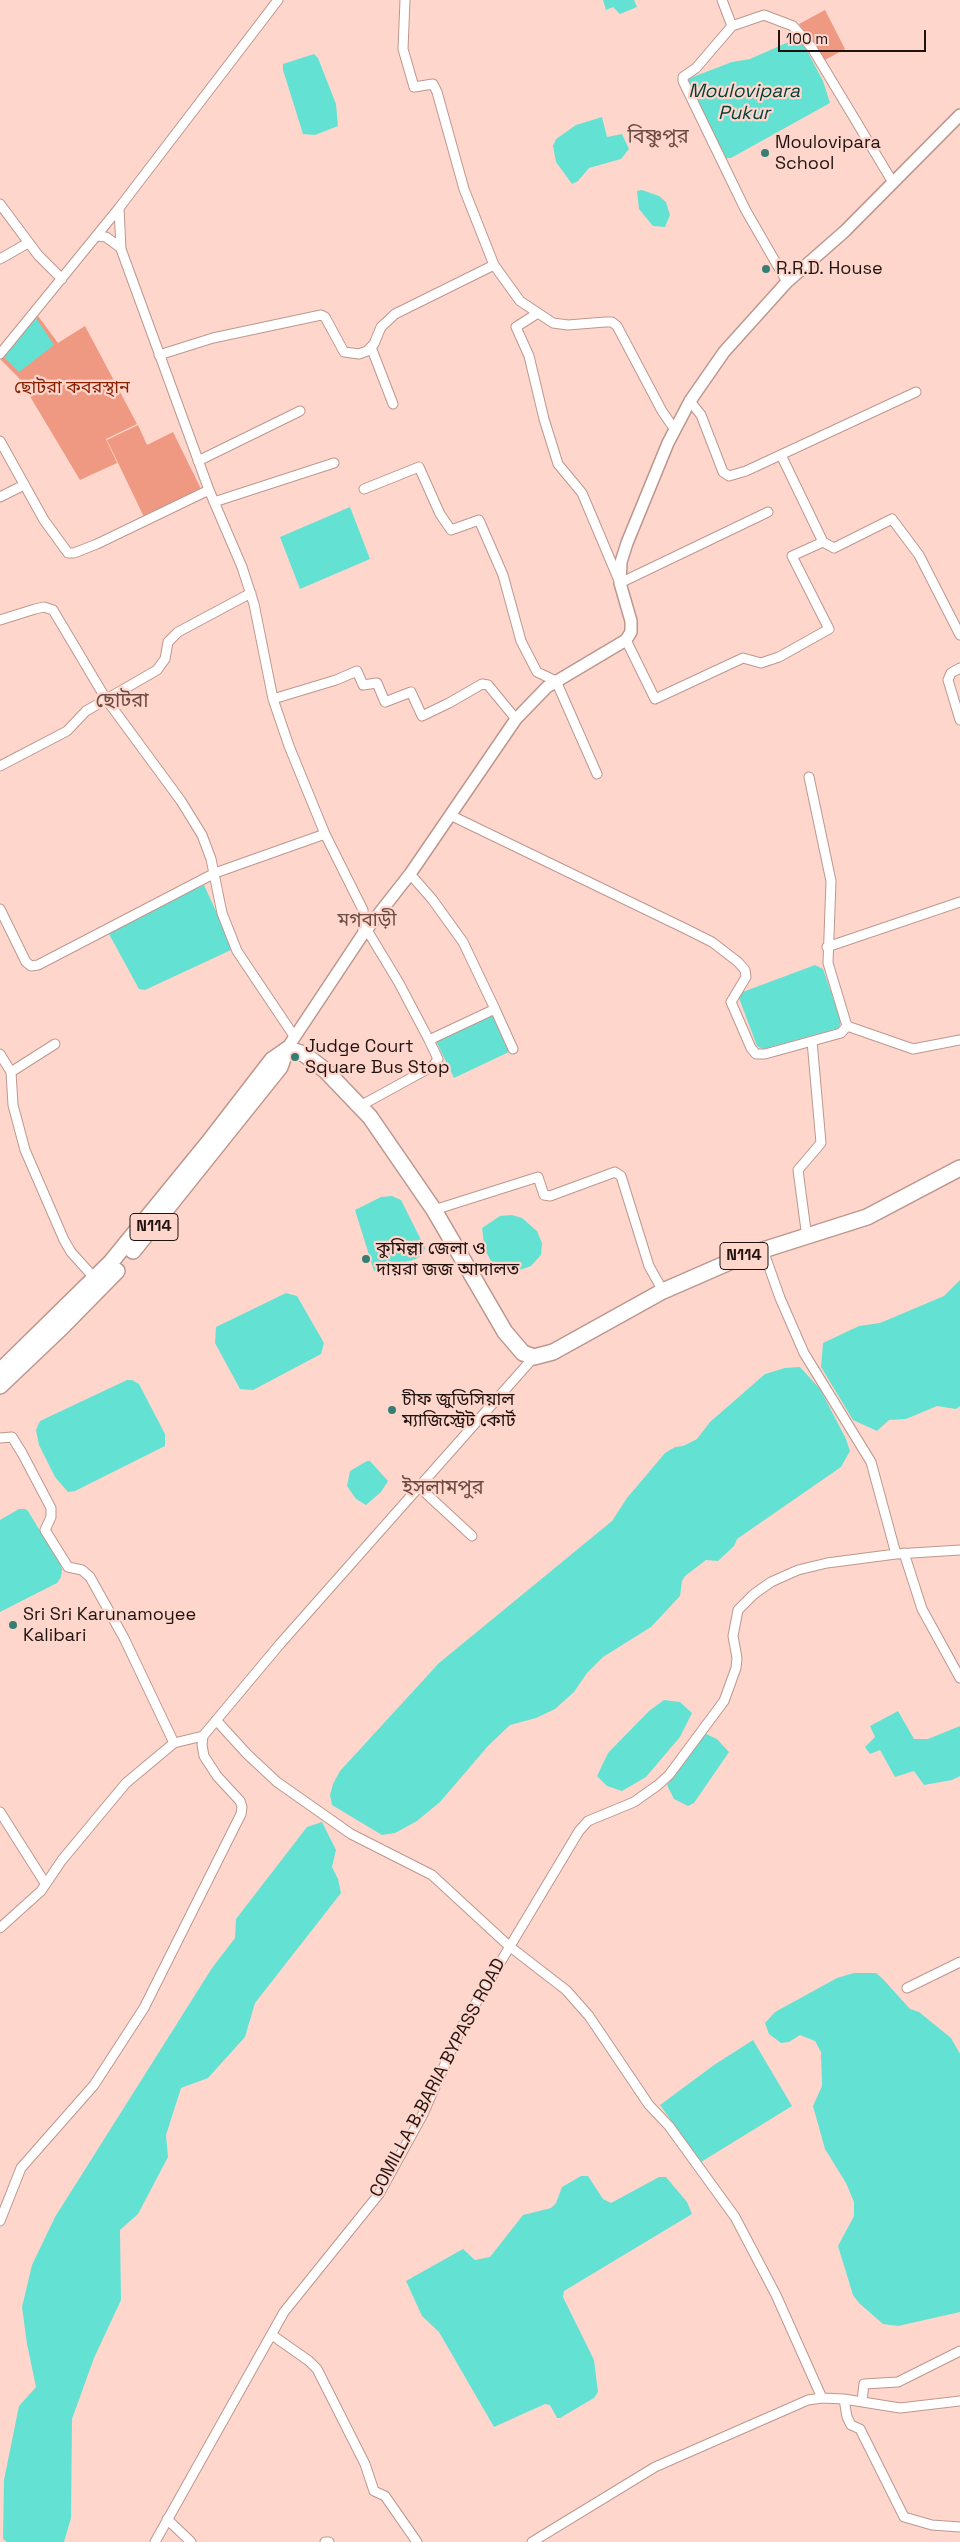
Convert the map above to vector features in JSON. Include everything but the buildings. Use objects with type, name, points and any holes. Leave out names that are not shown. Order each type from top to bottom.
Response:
[{"type":"highway","points":[[286,1050],[294,1049],[304,1054],[326,1072],[360,1106],[400,1157],[434,1210],[505,1332],[523,1353],[534,1357]]},
{"type":"highway","name":"N114","points":[[0,1386],[99,1284],[239,1111],[280,1067],[286,1050]]},
{"type":"highway","name":"N114","points":[[534,1357],[553,1352],[662,1291],[763,1250],[806,1238],[867,1217],[960,1168]]},
{"type":"highway","name":"N114","points":[[0,1372],[99,1284]]},
{"type":"street","points":[[0,354],[119,208],[278,0]]},
{"type":"street","points":[[405,0],[402,49],[414,87],[433,84],[437,92],[464,189],[494,265],[513,294],[553,323],[568,325],[612,322],[617,326],[662,411],[675,430]]},
{"type":"street","points":[[722,0],[732,26]]},
{"type":"street","points":[[787,282],[745,209],[683,81],[683,77],[696,68],[732,26],[764,15],[793,26],[812,48],[892,181]]},
{"type":"street","points":[[620,583],[621,562],[627,543],[675,430],[690,401],[724,352],[787,282],[845,230],[960,115]]},
{"type":"street","points":[[0,204],[28,243],[62,279]]},
{"type":"street","points":[[119,208],[121,248],[198,461],[250,593],[273,699],[289,746],[325,834],[363,910],[365,932],[399,983],[438,1059],[433,1066],[360,1106]]},
{"type":"street","points":[[97,236],[106,237],[121,248]]},
{"type":"street","points":[[0,259],[28,243]]},
{"type":"street","points":[[159,355],[213,338],[320,315],[325,317],[344,352],[359,354],[371,347],[381,327],[395,314],[494,265]]},
{"type":"street","points":[[286,1050],[365,932],[410,874],[516,719],[539,694],[556,681],[626,640],[632,626],[620,583],[582,493],[558,464],[544,420],[529,356],[516,328],[538,313]]},
{"type":"street","points":[[371,347],[393,404]]},
{"type":"street","points":[[690,401],[701,415],[718,462],[726,475],[746,471],[916,392]]},
{"type":"street","points":[[198,461],[300,412]]},
{"type":"street","points":[[0,441],[58,542],[70,553],[97,544],[209,490]]},
{"type":"street","points":[[781,455],[823,542],[834,548],[892,519],[919,555],[960,635]]},
{"type":"street","points":[[214,502],[334,463]]},
{"type":"street","points":[[364,489],[419,467],[440,514],[450,530],[479,520],[503,575],[520,641],[537,672],[556,681],[597,774]]},
{"type":"street","points":[[0,497],[24,485]]},
{"type":"street","points":[[620,583],[768,512]]},
{"type":"street","points":[[626,640],[654,699],[743,658],[760,663],[779,657],[829,629],[792,556],[823,542]]},
{"type":"street","points":[[0,766],[67,731],[83,714],[158,670],[165,658],[168,642],[178,632],[250,593]]},
{"type":"street","points":[[0,620],[44,607],[53,610],[106,699],[181,800],[208,848],[215,873],[222,913],[237,951],[294,1036]]},
{"type":"street","points":[[960,668],[951,674],[948,680],[960,720]]},
{"type":"street","points":[[273,699],[336,680],[357,671],[363,685],[377,683],[384,702],[410,692],[422,716],[482,684],[488,685],[516,719]]},
{"type":"street","points":[[809,776],[831,881],[827,947],[828,963],[847,1026]]},
{"type":"street","points":[[450,815],[712,942],[738,962],[745,970],[746,977],[731,1002],[750,1048],[756,1054],[765,1054],[812,1041],[841,1032],[847,1026]]},
{"type":"street","points":[[0,909],[26,962],[31,966],[38,965],[215,873],[325,834]]},
{"type":"street","points":[[410,874],[432,899],[463,942],[513,1049]]},
{"type":"street","points":[[827,947],[960,902]]},
{"type":"street","points":[[363,910],[382,910]]},
{"type":"street","points":[[429,1040],[495,1009]]},
{"type":"street","points":[[847,1026],[913,1049],[960,1040]]},
{"type":"street","points":[[806,1238],[798,1170],[822,1143],[812,1041]]},
{"type":"street","points":[[12,1072],[55,1044]]},
{"type":"street","points":[[0,1054],[12,1072],[13,1106],[25,1150],[64,1240],[71,1252],[99,1284]]},
{"type":"street","points":[[434,1210],[538,1177],[544,1195],[550,1196],[615,1172],[621,1176],[649,1266],[662,1291]]},
{"type":"street","points":[[763,1250],[780,1298],[804,1353],[870,1462],[900,1553],[922,1609],[960,1678]]},
{"type":"street","points":[[0,2221],[21,2168],[94,2085],[144,2008],[241,1814],[240,1801],[217,1776],[204,1756],[203,1736],[534,1357]]},
{"type":"street","points":[[0,1438],[12,1438],[22,1454],[51,1508],[51,1517],[45,1530],[68,1567],[82,1570],[90,1577],[124,1638],[174,1743]]},
{"type":"street","points":[[419,1487],[472,1536]]},
{"type":"street","name":"COMILLA B.BARIA BYPASS ROAD","points":[[155,2542],[284,2312],[379,2194],[423,2114],[461,2028],[584,1824],[634,1802],[658,1785],[669,1775],[724,1702],[736,1668],[737,1658],[733,1636],[736,1613],[746,1601],[772,1582],[798,1570],[826,1563],[900,1553],[960,1550]]},
{"type":"street","points":[[216,1720],[247,1754],[277,1782],[351,1834],[432,1875],[509,1946],[566,1990],[589,2016],[649,2105],[669,2126],[735,2217],[776,2295],[822,2398]]},
{"type":"street","points":[[0,1928],[31,1901],[62,1860],[126,1783],[174,1743],[203,1736]]},
{"type":"street","points":[[0,1812],[45,1883]]},
{"type":"street","points":[[908,1988],[960,1962]]},
{"type":"street","points":[[272,2335],[309,2361],[317,2369],[365,2464],[374,2491],[384,2496],[417,2542]]},
{"type":"street","points":[[862,2401],[864,2384],[898,2382],[960,2351]]},
{"type":"street","points":[[532,2542],[655,2467],[808,2400],[822,2398],[844,2399],[900,2408],[960,2401]]},
{"type":"street","points":[[844,2399],[849,2421],[860,2429],[904,2517],[932,2525],[960,2527]]},
{"type":"street","points":[[167,2519],[191,2542]]},
{"type":"green space","points":[[825,10],[845,49],[823,61],[799,24]]},
{"type":"green space","name":"ছোটরা কবরস্থান","points":[[38,316],[58,343],[85,326],[137,424],[106,439],[117,463],[80,480],[19,378],[1,360]]},
{"type":"green space","points":[[138,425],[147,445],[173,432],[201,489],[144,517],[107,440]]},
{"type":"water","points":[[603,0],[634,0],[637,7],[620,14],[613,7],[606,10]]},
{"type":"water","name":"Moulovipara Pukur","points":[[793,40],[802,42],[805,47],[823,81],[830,103],[731,158],[726,158],[687,82],[690,78],[732,62],[750,59]]},
{"type":"water","points":[[314,54],[318,58],[336,104],[338,126],[315,135],[303,134],[283,70],[283,64]]},
{"type":"water","points":[[602,117],[607,137],[622,134],[629,149],[621,159],[589,168],[578,181],[572,184],[556,162],[553,146],[556,139],[576,125]]},
{"type":"water","points":[[642,190],[659,196],[666,202],[670,215],[665,227],[653,226],[639,209],[637,191]]},
{"type":"water","points":[[36,318],[54,345],[19,372],[4,357]]},
{"type":"water","points":[[350,507],[370,559],[300,589],[280,537]]},
{"type":"water","points":[[204,885],[232,946],[231,950],[145,990],[139,989],[109,934],[135,917]]},
{"type":"water","points":[[815,965],[823,969],[841,1021],[839,1028],[763,1049],[757,1046],[739,998],[740,993]]},
{"type":"water","points":[[492,1015],[509,1052],[454,1078],[436,1041]]},
{"type":"water","points":[[392,1196],[401,1200],[425,1248],[423,1254],[416,1259],[374,1271],[355,1210],[381,1197]]},
{"type":"water","points":[[512,1215],[522,1218],[537,1231],[542,1243],[541,1255],[531,1266],[503,1276],[496,1270],[485,1250],[482,1228],[500,1216]]},
{"type":"water","points":[[960,1280],[960,1406],[956,1409],[937,1406],[906,1419],[889,1420],[877,1431],[853,1420],[821,1367],[823,1343],[859,1326],[880,1323],[944,1296]]},
{"type":"water","points":[[286,1293],[297,1296],[324,1343],[321,1354],[253,1390],[240,1389],[215,1343],[216,1327]]},
{"type":"water","points":[[800,1367],[820,1389],[846,1439],[850,1451],[841,1467],[737,1539],[734,1546],[718,1561],[706,1560],[685,1576],[682,1581],[680,1596],[651,1627],[603,1657],[587,1673],[574,1692],[555,1709],[536,1718],[510,1725],[488,1746],[440,1802],[417,1821],[395,1833],[382,1835],[332,1805],[330,1795],[340,1771],[439,1663],[612,1521],[627,1498],[665,1453],[697,1439],[710,1422],[765,1374],[785,1368]]},
{"type":"water","points":[[127,1380],[132,1380],[139,1384],[165,1434],[165,1446],[75,1491],[68,1492],[55,1477],[39,1445],[36,1430],[40,1421]]},
{"type":"water","points":[[370,1461],[388,1481],[381,1492],[366,1505],[356,1499],[347,1486],[350,1471]]},
{"type":"water","points":[[19,1509],[28,1511],[59,1562],[62,1569],[61,1577],[57,1583],[0,1612],[0,1520]]},
{"type":"water","points":[[664,1700],[680,1702],[692,1713],[680,1737],[646,1777],[622,1791],[607,1786],[597,1776],[608,1753],[649,1711]]},
{"type":"water","points":[[898,1711],[914,1739],[928,1739],[960,1726],[960,1776],[952,1780],[924,1785],[914,1771],[895,1777],[880,1750],[870,1754],[865,1747],[875,1737],[870,1726]]},
{"type":"water","points":[[706,1734],[717,1739],[729,1752],[694,1803],[688,1806],[674,1799],[667,1785]]},
{"type":"water","points":[[322,1822],[336,1850],[332,1867],[338,1879],[341,1893],[255,2003],[245,2037],[208,2078],[181,2088],[166,2135],[168,2157],[138,2214],[120,2230],[121,2300],[94,2358],[72,2419],[71,2518],[64,2542],[7,2542],[3,2539],[4,2480],[19,2406],[36,2387],[22,2307],[32,2265],[55,2217],[212,1968],[235,1938],[236,1919],[307,1827]]},
{"type":"water","points":[[854,1973],[876,1973],[910,2009],[919,2012],[951,2038],[960,2054],[960,2312],[898,2326],[883,2324],[859,2303],[853,2295],[838,2246],[854,2216],[854,2202],[846,2183],[825,2149],[813,2106],[822,2086],[821,2052],[815,2041],[800,2035],[789,2042],[781,2043],[769,2034],[765,2023],[775,2012],[837,1978]]},
{"type":"water","points":[[753,2040],[792,2106],[701,2162],[660,2105],[714,2065]]},
{"type":"water","points":[[581,2176],[588,2176],[603,2199],[611,2203],[659,2177],[666,2177],[687,2202],[692,2214],[564,2291],[563,2297],[594,2360],[598,2392],[594,2398],[560,2418],[557,2418],[550,2405],[545,2404],[494,2427],[439,2332],[422,2316],[406,2281],[463,2249],[475,2260],[490,2257],[523,2215],[551,2208],[556,2203],[562,2187]]},
{"type":"place","name":"Moulovipara School","points":[[765,153]]},
{"type":"place","name":"R.R.D. House","points":[[766,269]]},
{"type":"place","name":"Judge Court Square Bus Stop","points":[[295,1057]]},
{"type":"place","name":"কুমিল্লা জেলা ও দায়রা জজ আদালত","points":[[366,1259]]},
{"type":"place","name":"চীফ জুডিসিয়াল ম্যাজিস্ট্রেট কোর্ট","points":[[392,1410]]},
{"type":"place","name":"Sri Sri Karunamoyee Kalibari","points":[[13,1625]]},
{"type":"district","name":"বিষ্ণুপুর","points":[[658,138]]},
{"type":"district","name":"ছোটরা","points":[[122,702]]},
{"type":"district","name":"মগবাড়ী","points":[[367,921]]},
{"type":"district","name":"ইসলামপুর","points":[[443,1489]]}]
